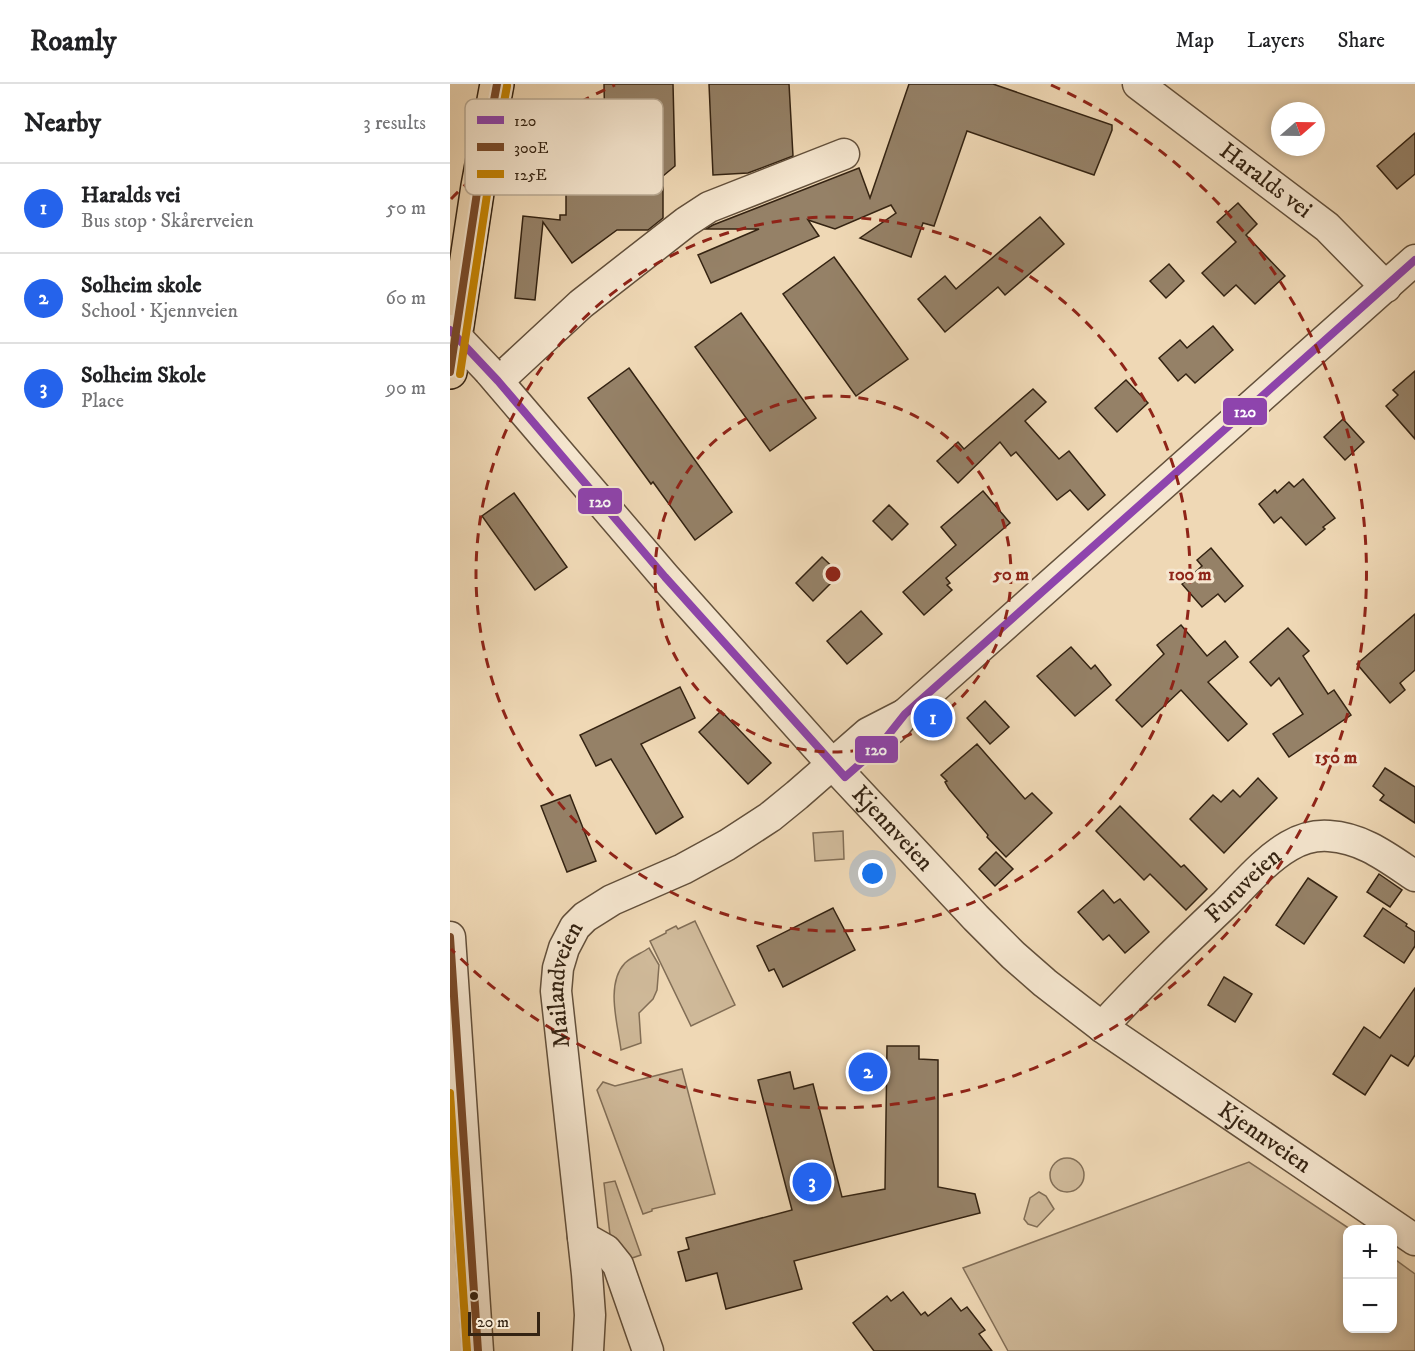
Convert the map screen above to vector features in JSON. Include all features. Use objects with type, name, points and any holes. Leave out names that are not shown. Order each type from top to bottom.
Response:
[{"type":"highway","points":[[494,99],[497,84]]},
{"type":"highway","points":[[450,372],[477,195]]},
{"type":"street","name":"Haralds vei","points":[[1138,84],[1327,227],[1386,287]]},
{"type":"street","points":[[494,376],[581,304],[686,222],[709,207],[844,154]]},
{"type":"street","name":"Mailandveien","points":[[588,1351],[590,1315],[583,1237],[557,1007],[558,968],[564,948],[575,927],[598,907],[683,869],[728,845],[839,771],[868,734],[905,714],[1415,260]]},
{"type":"street","name":"Kjennveien","points":[[450,330],[494,376],[665,577],[839,771],[976,918],[1014,955],[1045,983],[1102,1027],[1415,1240]]},
{"type":"street","name":"Furuveien","points":[[1102,1027],[1139,987],[1228,900],[1291,844],[1310,838],[1328,836],[1348,839],[1374,848],[1415,876]]},
{"type":"street","points":[[450,937],[478,1351]]},
{"type":"street","points":[[583,1237],[606,1250],[618,1264],[648,1351]]},
{"type":"shaded area","points":[[843,831],[844,859],[815,861],[813,833]]},
{"type":"shaded area","points":[[695,921],[735,1005],[691,1026],[650,941],[676,926],[678,929]]},
{"type":"shaded area","points":[[649,948],[659,965],[657,990],[653,999],[639,1013],[641,1043],[621,1050],[614,1005],[616,982],[625,963]]},
{"type":"shaded area","points":[[682,1069],[715,1194],[652,1209],[643,1214],[597,1090],[603,1082],[615,1086]]},
{"type":"shaded area","points":[[1067,1158],[1079,1163],[1084,1175],[1079,1187],[1067,1192],[1055,1187],[1050,1175],[1055,1163]]},
{"type":"shaded area","points":[[1249,1162],[1344,1225],[1343,1333],[1397,1333],[1397,1261],[1415,1274],[1415,1351],[1008,1351],[963,1268]]},
{"type":"shaded area","points":[[615,1181],[641,1255],[632,1258],[623,1248],[611,1243],[604,1183]]},
{"type":"shaded area","points":[[1039,1192],[1046,1196],[1054,1209],[1037,1227],[1028,1224],[1024,1219],[1030,1198]]},
{"type":"building","points":[[604,84],[673,84],[675,166],[663,176],[663,99],[604,99]]},
{"type":"building","points":[[709,84],[789,84],[793,156],[748,173],[713,175]]},
{"type":"building","points":[[909,84],[993,84],[1112,125],[1112,130],[1094,175],[967,131],[934,226],[923,223],[911,257],[860,238],[896,213],[891,205],[835,229],[808,220],[819,236],[711,283],[698,255],[759,229],[706,229],[713,225],[859,168],[870,198]]},
{"type":"building","points":[[1415,133],[1415,174],[1397,189],[1377,166]]},
{"type":"building","points":[[566,195],[663,195],[663,218],[648,230],[617,230],[572,263],[543,222],[535,300],[515,298],[523,216],[560,220],[560,215],[566,215]]},
{"type":"building","points":[[1238,203],[1257,224],[1246,235],[1285,276],[1255,304],[1236,285],[1224,296],[1202,273],[1236,242],[1217,222]]},
{"type":"building","points":[[1040,217],[1064,244],[1005,295],[998,287],[945,332],[918,299],[945,276],[956,289]]},
{"type":"building","points":[[834,257],[908,359],[856,396],[783,294]]},
{"type":"building","points":[[1169,264],[1184,281],[1166,298],[1150,281]]},
{"type":"building","points":[[741,313],[816,418],[770,451],[695,347]]},
{"type":"building","points":[[1213,326],[1233,350],[1195,383],[1186,374],[1178,381],[1159,358],[1180,340],[1187,348]]},
{"type":"building","points":[[629,368],[732,512],[695,540],[588,398]]},
{"type":"building","points":[[1415,371],[1415,439],[1386,406],[1398,395],[1393,390]]},
{"type":"building","points":[[1126,380],[1148,403],[1117,432],[1095,408]]},
{"type":"building","points":[[1033,389],[1046,402],[1025,421],[1059,459],[1069,451],[1105,495],[1088,510],[1070,490],[1057,500],[1016,452],[1011,456],[1000,442],[958,483],[937,461],[958,442],[964,449]]},
{"type":"building","points":[[1343,419],[1364,442],[1345,460],[1324,437]]},
{"type":"building","points":[[1303,479],[1335,518],[1306,545],[1281,517],[1274,523],[1259,504],[1275,490],[1277,493],[1289,482],[1294,487]]},
{"type":"building","points":[[983,491],[1010,523],[946,578],[950,583],[947,585],[952,590],[924,615],[903,592],[956,545],[941,527]]},
{"type":"building","points":[[514,493],[567,567],[535,590],[482,516]]},
{"type":"building","points":[[889,505],[908,524],[892,540],[873,521]]},
{"type":"building","points":[[1211,548],[1243,586],[1225,602],[1218,594],[1202,607],[1182,584],[1202,566],[1197,560]]},
{"type":"building","points":[[822,557],[840,574],[813,601],[796,583]]},
{"type":"building","points":[[861,611],[882,634],[847,664],[827,641]]},
{"type":"building","points":[[1415,614],[1415,670],[1400,683],[1405,690],[1390,703],[1357,664]]},
{"type":"building","points":[[1181,625],[1207,656],[1225,641],[1238,657],[1208,682],[1247,724],[1228,741],[1181,690],[1142,727],[1116,700],[1164,654],[1157,645]]},
{"type":"building","points":[[1288,628],[1309,651],[1303,656],[1328,694],[1334,690],[1351,715],[1289,757],[1273,734],[1303,714],[1279,678],[1271,686],[1250,662]]},
{"type":"building","points":[[1071,647],[1091,669],[1095,665],[1111,685],[1075,716],[1037,676]]},
{"type":"building","points":[[680,687],[695,718],[641,744],[683,817],[656,834],[611,759],[596,766],[580,735]]},
{"type":"building","points":[[985,701],[1009,727],[990,744],[967,718]]},
{"type":"building","points":[[721,711],[771,763],[748,784],[699,732]]},
{"type":"building","points":[[977,744],[1025,799],[1032,793],[1052,813],[1006,857],[987,837],[988,835],[949,789],[945,782],[947,781],[941,775]]},
{"type":"building","points":[[1385,768],[1415,787],[1415,823],[1380,800],[1384,795],[1373,786]]},
{"type":"building","points":[[1258,778],[1277,798],[1224,853],[1190,819],[1213,795],[1221,802],[1233,790],[1240,797]]},
{"type":"building","points":[[570,795],[596,861],[567,872],[541,806]]},
{"type":"building","points":[[1120,806],[1181,867],[1184,865],[1207,889],[1186,910],[1150,874],[1144,880],[1096,831]]},
{"type":"building","points":[[996,852],[1013,869],[995,886],[979,869]]},
{"type":"building","points":[[1379,874],[1402,890],[1390,907],[1367,892]]},
{"type":"building","points":[[1308,878],[1337,897],[1304,944],[1276,925]]},
{"type":"building","points":[[1103,890],[1114,903],[1120,899],[1149,932],[1125,953],[1109,935],[1103,940],[1078,912]]},
{"type":"building","points":[[833,908],[855,950],[783,987],[774,969],[769,971],[757,946]]},
{"type":"building","points":[[1383,908],[1415,932],[1415,946],[1404,963],[1364,936]]},
{"type":"building","points":[[1224,977],[1252,994],[1235,1022],[1208,1005]]},
{"type":"building","points":[[1415,988],[1415,1055],[1408,1066],[1391,1055],[1365,1095],[1333,1074],[1364,1027],[1380,1038]]},
{"type":"building","points":[[887,1046],[919,1046],[919,1059],[938,1060],[938,1187],[975,1194],[980,1213],[794,1261],[802,1289],[726,1309],[717,1273],[686,1281],[678,1252],[689,1249],[686,1238],[792,1210],[758,1080],[790,1072],[794,1089],[813,1084],[842,1197],[885,1189]]},
{"type":"building","points":[[903,1292],[921,1315],[925,1312],[928,1316],[951,1298],[961,1311],[967,1307],[985,1330],[979,1334],[992,1351],[874,1351],[853,1323],[887,1296],[891,1301]]},
{"type":"transit line","name":"300E","points":[[494,99],[497,84]]},
{"type":"transit line","name":"125E","points":[[505,99],[507,86]]},
{"type":"transit line","name":"300E","points":[[450,372],[477,195]]},
{"type":"transit line","name":"125E","points":[[460,374],[487,195]]},
{"type":"transit line","name":"120","points":[[450,330],[498,381],[665,577],[845,777],[878,748],[905,714],[1415,260]]},
{"type":"transit line","name":"300E","points":[[450,937],[478,1351]]},
{"type":"transit line","name":"125E","points":[[450,1093],[467,1351]]},
{"type":"place","name":"Haralds vei","points":[[933,718]]},
{"type":"place","name":"Solheim skole","points":[[868,1072]]},
{"type":"place","name":"Solheim Skole","points":[[812,1182]]}]
